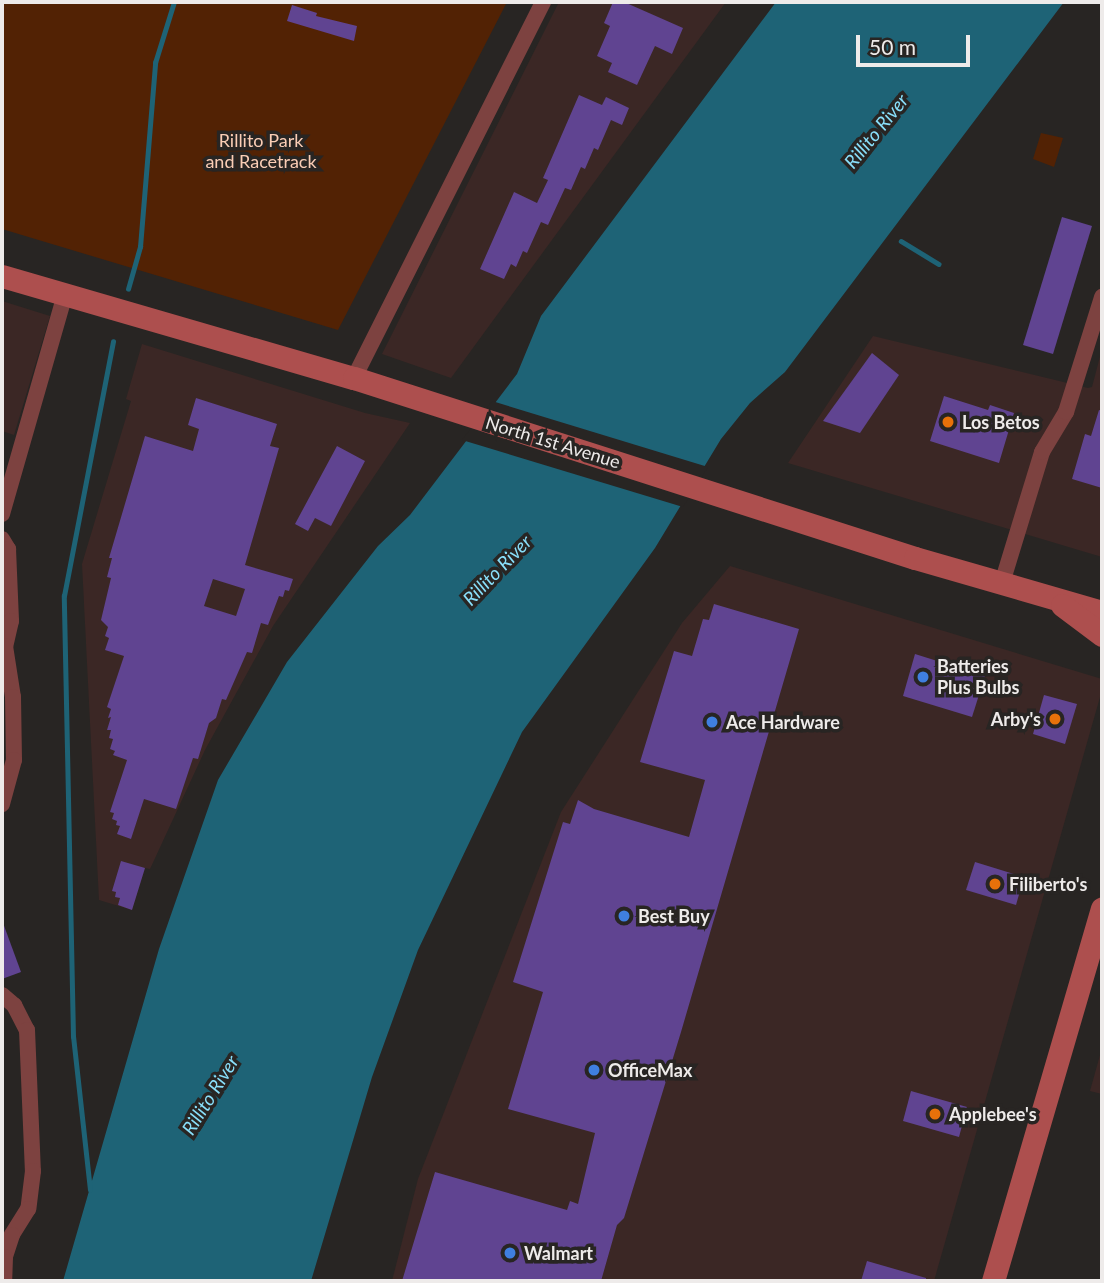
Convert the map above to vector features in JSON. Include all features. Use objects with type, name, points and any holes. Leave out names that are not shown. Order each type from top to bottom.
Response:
[{"type":"main road","name":"North 1st Avenue","points":[[2,276],[354,378],[1002,583],[1102,612]]},
{"type":"main road","points":[[1051,597],[1102,635]]},
{"type":"main road","points":[[993,1281],[1102,909]]},
{"type":"street","points":[[354,378],[543,2]]},
{"type":"street","points":[[2,514],[65,295]]},
{"type":"street","points":[[1002,583],[1042,452],[1066,412],[1102,297]]},
{"type":"street","points":[[2,539],[8,549],[11,621],[4,644],[13,697],[14,760],[2,804]]},
{"type":"street","points":[[2,995],[14,1005],[27,1030],[33,1171],[27,1209],[12,1235],[5,1257],[4,1281]]},
{"type":"shaded area","points":[[559,2],[726,2],[451,378],[382,354]]},
{"type":"shaded area","points":[[2,301],[50,316],[14,435],[2,431]]},
{"type":"shaded area","points":[[873,336],[1088,388],[1092,387],[1102,349],[1102,557],[788,463]]},
{"type":"shaded area","points":[[142,344],[365,413],[410,423],[273,626],[205,750],[150,869],[145,868],[132,910],[99,900],[82,564],[131,401],[126,399]]},
{"type":"shaded area","points":[[730,566],[1102,679],[1102,690],[934,1281],[392,1281],[418,1179],[561,812],[682,623]]},
{"type":"shaded area","points":[[1102,1048],[1102,1094],[1090,1091]]},
{"type":"green space","name":"Rillito Park and Racetrack","points":[[2,2],[507,2],[338,330],[2,229]]},
{"type":"green space","points":[[1041,133],[1063,138],[1054,167],[1033,159]]},
{"type":"water","name":"Rillito River","points":[[776,2],[1064,2],[785,372],[750,403],[721,439],[655,548],[522,732],[418,950],[372,1077],[311,1281],[63,1281],[159,949],[218,780],[287,662],[378,546],[410,515],[517,374],[541,316]]},
{"type":"pier","points":[[492,401],[708,467],[683,507],[462,440]]},
{"type":"building","points":[[613,2],[624,2],[683,28],[672,54],[655,46],[637,85],[608,72],[612,63],[597,56],[610,26],[604,23]]},
{"type":"building","points":[[292,5],[317,13],[316,16],[357,26],[354,41],[287,21]]},
{"type":"building","points":[[579,95],[602,105],[606,97],[629,108],[622,125],[611,120],[598,150],[594,148],[585,169],[581,167],[571,190],[565,188],[548,225],[541,222],[527,253],[523,251],[516,267],[511,264],[504,279],[480,269],[514,192],[537,203],[548,180],[543,178]]},
{"type":"building","points":[[1062,217],[1092,226],[1053,354],[1023,345]]},
{"type":"building","points":[[872,353],[899,375],[860,433],[823,421]]},
{"type":"building","points":[[944,396],[988,410],[990,405],[1014,413],[999,463],[930,441]]},
{"type":"building","points":[[196,398],[277,424],[270,446],[279,448],[245,565],[293,579],[289,591],[285,590],[283,597],[279,596],[268,625],[261,623],[252,653],[247,652],[226,700],[222,699],[216,718],[209,723],[198,759],[193,758],[176,809],[144,799],[131,839],[117,834],[120,826],[112,819],[114,813],[110,812],[127,760],[113,755],[115,751],[110,749],[113,739],[109,738],[111,730],[107,730],[111,709],[107,707],[124,656],[105,650],[109,638],[105,636],[108,627],[101,620],[111,578],[107,577],[112,558],[109,558],[145,436],[193,451],[199,429],[188,425]],"holes":[[[213,579],[245,589],[236,616],[204,606]]]},
{"type":"building","points":[[1099,410],[1102,411],[1102,488],[1072,479],[1085,434],[1091,436]]},
{"type":"building","points":[[337,446],[365,461],[331,526],[315,518],[308,531],[295,524]]},
{"type":"building","points":[[714,604],[799,629],[681,1032],[624,1218],[617,1225],[601,1281],[402,1281],[435,1172],[567,1210],[570,1201],[578,1204],[595,1133],[508,1109],[543,992],[513,982],[563,822],[570,824],[578,800],[594,809],[689,837],[705,780],[640,762],[674,651],[692,656],[703,619],[709,620]]},
{"type":"building","points":[[915,654],[985,676],[972,717],[903,696]]},
{"type":"building","name":"Arby's","points":[[1044,695],[1077,704],[1065,744],[1033,734]]},
{"type":"building","points":[[121,861],[145,868],[132,910],[118,905],[120,898],[115,897],[116,892],[112,891]]},
{"type":"building","name":"Filiberto's","points":[[975,862],[1024,877],[1016,905],[966,890]]},
{"type":"building","points":[[2,924],[21,972],[2,979]]},
{"type":"building","name":"Applebee's","points":[[911,1091],[967,1107],[959,1137],[903,1121]]},
{"type":"building","points":[[867,1261],[926,1278],[926,1281],[861,1281]]},
{"type":"waterway","points":[[128,289],[140,247],[155,63],[174,2]]},
{"type":"waterway","points":[[901,241],[939,264]]},
{"type":"waterway","points":[[90,1190],[73,1037],[64,596],[113,342]]},
{"type":"place","name":"Los Betos","points":[[948,422]]},
{"type":"place","name":"Batteries Plus Bulbs","points":[[923,677]]},
{"type":"place","name":"Arby's","points":[[1055,719]]},
{"type":"place","name":"Ace Hardware","points":[[712,722]]},
{"type":"place","name":"Filiberto's","points":[[995,884]]},
{"type":"place","name":"Best Buy","points":[[624,916]]},
{"type":"place","name":"OfficeMax","points":[[594,1070]]},
{"type":"place","name":"Applebee's","points":[[935,1114]]},
{"type":"place","name":"Walmart","points":[[510,1253]]}]
